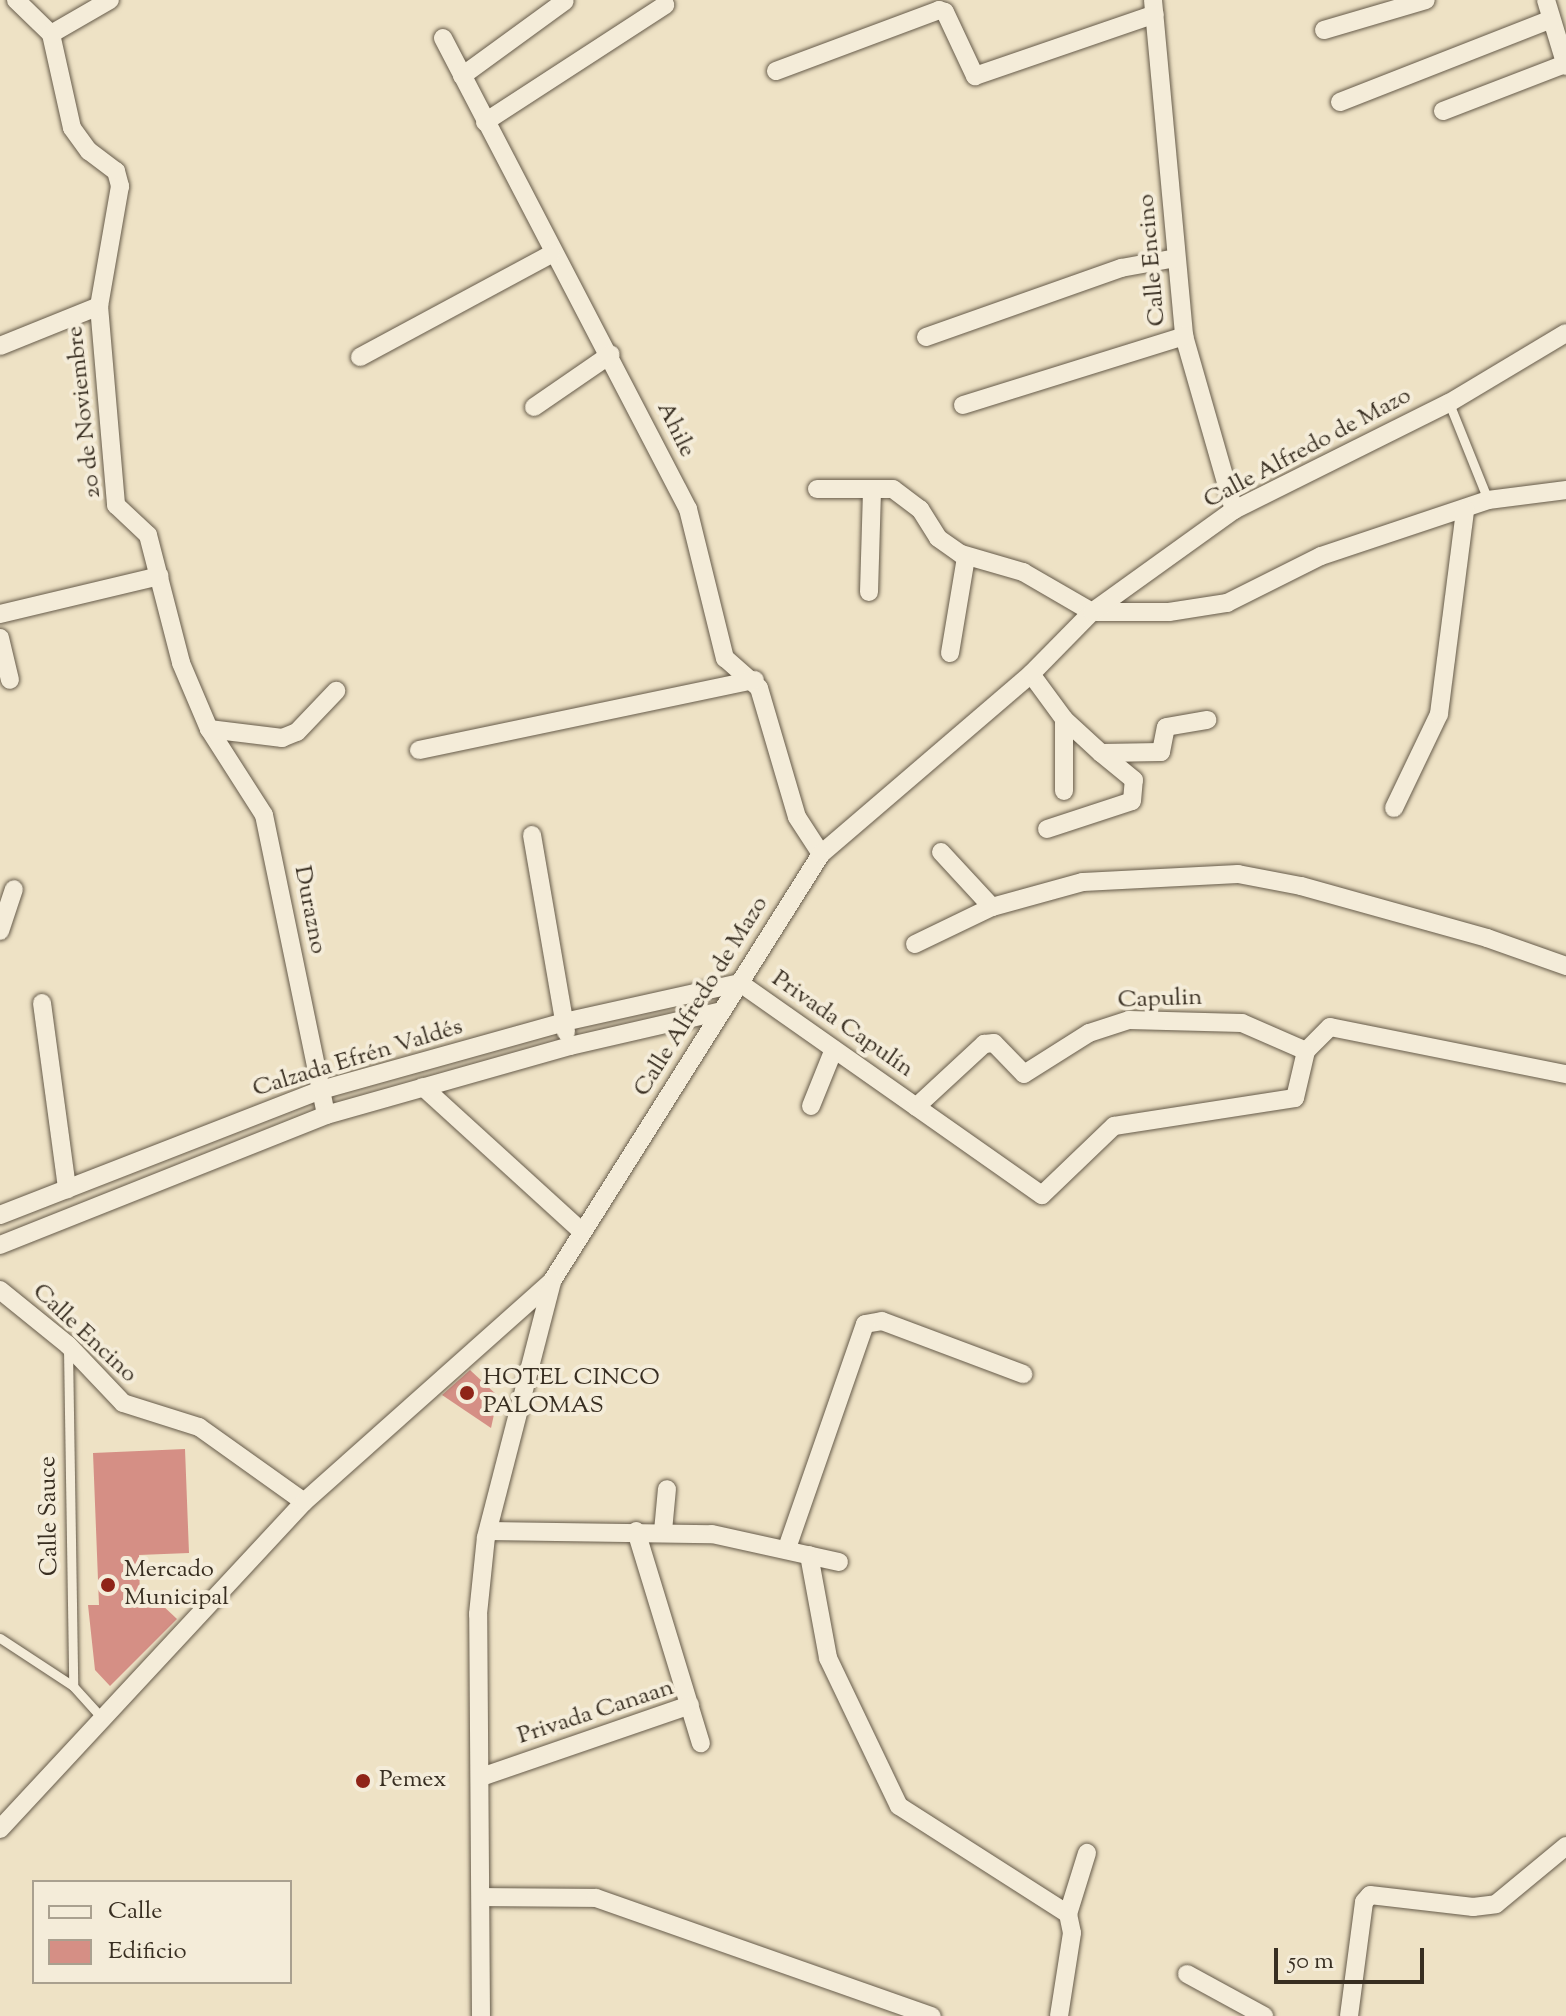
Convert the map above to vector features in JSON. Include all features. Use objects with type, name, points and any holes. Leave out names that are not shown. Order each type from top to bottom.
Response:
[{"type":"street","points":[[16,0],[51,34],[110,0]]},
{"type":"street","points":[[1324,30],[1426,0]]},
{"type":"street","points":[[1443,111],[1566,65],[1549,20],[1546,0]]},
{"type":"street","points":[[462,76],[565,1]]},
{"type":"street","points":[[485,122],[665,5]]},
{"type":"street","points":[[776,71],[939,10],[945,12],[975,76],[1154,7]]},
{"type":"street","name":"Calle Encino","points":[[1154,7],[1184,336],[1234,510]]},
{"type":"street","points":[[1340,102],[1549,20]]},
{"type":"street","name":"20 de Noviembre","points":[[51,34],[72,128],[119,178],[99,306],[116,502],[147,532],[175,645],[209,729]]},
{"type":"street","name":"Ahile","points":[[443,38],[551,254],[611,354],[692,520],[725,658],[755,680]]},
{"type":"street","points":[[360,357],[551,254]]},
{"type":"street","points":[[926,337],[1121,268],[1176,258]]},
{"type":"street","points":[[0,346],[99,306]]},
{"type":"street","name":"Calle Alfredo de Mazo","points":[[0,1829],[304,1502],[552,1281],[821,854],[1031,674],[1092,612],[1234,510],[1449,403],[1566,333]]},
{"type":"street","points":[[963,405],[1184,336]]},
{"type":"street","points":[[534,407],[611,354]]},
{"type":"street","points":[[817,489],[893,489],[916,506],[938,538],[966,557],[1014,568],[1092,612],[1169,612],[1227,603],[1321,556],[1488,500],[1566,490]]},
{"type":"street","points":[[869,592],[872,490]]},
{"type":"street","points":[[1394,808],[1439,714],[1465,510]]},
{"type":"street","points":[[950,653],[966,557]]},
{"type":"street","points":[[0,614],[160,576]]},
{"type":"street","points":[[0,638],[10,680]]},
{"type":"street","points":[[1031,674],[1064,719],[1134,780],[1132,801],[1047,829]]},
{"type":"street","points":[[419,750],[755,680],[797,817],[821,854]]},
{"type":"street","points":[[209,729],[282,738],[297,732],[336,691]]},
{"type":"street","points":[[1064,719],[1064,791]]},
{"type":"street","points":[[1101,753],[1161,752],[1166,727],[1207,720]]},
{"type":"street","name":"Durazno","points":[[209,729],[264,815],[326,1115]]},
{"type":"street","points":[[532,835],[570,1046]]},
{"type":"street","points":[[941,852],[992,907]]},
{"type":"street","points":[[915,944],[992,907],[1083,882],[1238,874],[1444,926],[1566,966]]},
{"type":"street","points":[[0,931],[14,889]]},
{"type":"street","name":"Calzada Efrén Valdés","points":[[0,1215],[321,1090],[564,1022],[740,983]]},
{"type":"street","name":"Privada Capulín","points":[[740,983],[1045,1195],[1114,1126],[1295,1098],[1306,1051]]},
{"type":"street","points":[[42,1003],[67,1189]]},
{"type":"street","name":"Calzada Efrén Valdés","points":[[0,1245],[326,1115],[570,1046],[722,1011]]},
{"type":"street","name":"Capulin","points":[[1024,1074],[1089,1033],[1129,1020],[1242,1023],[1306,1051]]},
{"type":"street","points":[[1306,1051],[1326,1029],[1338,1027],[1566,1074]]},
{"type":"street","name":"Privada Capulín","points":[[916,1107],[986,1043],[994,1043],[1024,1074]]},
{"type":"street","points":[[811,1106],[834,1049]]},
{"type":"street","points":[[423,1087],[581,1231]]},
{"type":"street","points":[[124,1167],[135,1192]]},
{"type":"street","points":[[481,2016],[483,1897],[477,1624],[488,1531],[552,1281]]},
{"type":"street","name":"Calle Encino","points":[[0,1290],[68,1345],[123,1403],[199,1427],[304,1502]]},
{"type":"street","points":[[787,1548],[865,1324],[882,1321],[1023,1374]]},
{"type":"street","points":[[663,1531],[667,1489]]},
{"type":"street","points":[[488,1531],[663,1531],[787,1548],[839,1562]]},
{"type":"street","points":[[636,1531],[690,1705]]},
{"type":"street","points":[[809,1555],[828,1658],[899,1806],[1068,1914]]},
{"type":"street","name":"Privada Canaan","points":[[481,1777],[690,1705],[701,1743]]},
{"type":"street","points":[[1349,2016],[1364,1902],[1370,1895],[1473,1907],[1496,1904],[1566,1846]]},
{"type":"street","points":[[1059,2016],[1072,1933],[1068,1914],[1087,1853]]},
{"type":"street","points":[[483,1897],[596,1898],[932,2016]]},
{"type":"street","points":[[1187,1974],[1264,2016]]},
{"type":"lane","points":[[1449,403],[1488,500]]},
{"type":"lane","name":"Calle Sauce","points":[[68,1345],[73,1686]]},
{"type":"lane","points":[[0,1638],[73,1686],[102,1718]]},
{"type":"building","name":"HOTEL CINCO PALOMAS","points":[[470,1370],[498,1396],[491,1428],[442,1395]]},
{"type":"building","points":[[185,1449],[189,1553],[139,1555],[140,1603],[160,1603],[177,1619],[110,1686],[95,1670],[88,1605],[99,1605],[93,1453]]},
{"type":"place","name":"HOTEL CINCO PALOMAS","points":[[467,1393]]},
{"type":"place","name":"Mercado Municipal","points":[[108,1585]]},
{"type":"place","name":"Pemex","points":[[363,1781]]}]
